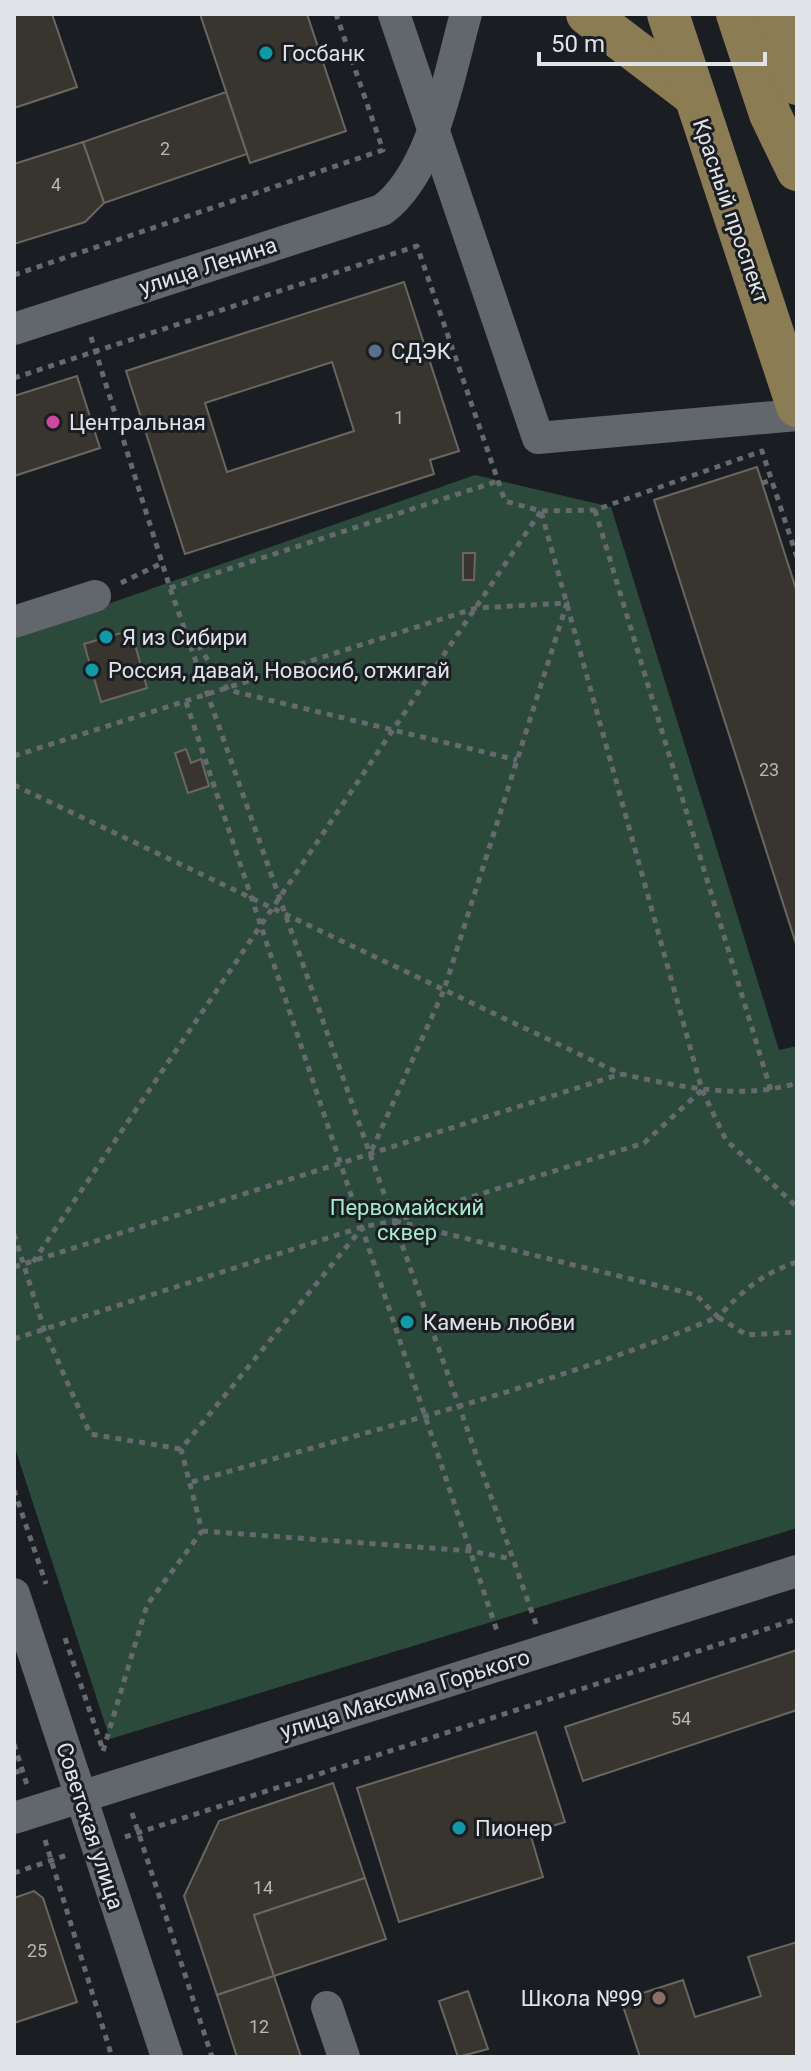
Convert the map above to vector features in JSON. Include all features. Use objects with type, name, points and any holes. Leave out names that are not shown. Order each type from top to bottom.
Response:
[{"type":"main road","points":[[587,14],[692,94]]},
{"type":"main road","name":"Красный проспект","points":[[668,14],[797,406]]},
{"type":"main road","points":[[737,14],[770,114],[797,170]]},
{"type":"main road","points":[[776,14],[797,84]]},
{"type":"street","points":[[394,14],[538,438],[797,415]]},
{"type":"street","points":[[433,128],[466,14]]},
{"type":"street","name":"улица Ленина","points":[[14,329],[382,210],[399,197],[414,176],[433,128]]},
{"type":"street","points":[[14,622],[95,596]]},
{"type":"street","name":"улица Максима Горького","points":[[25,1815],[797,1571]]},
{"type":"street","name":"Советская улица","points":[[14,1594],[167,2057]]},
{"type":"street","points":[[327,2007],[344,2057]]},
{"type":"path","points":[[14,275],[383,150],[336,14]]},
{"type":"path","points":[[14,378],[417,246],[505,501],[541,511],[595,510],[762,451],[797,557]]},
{"type":"path","points":[[81,307],[170,588],[545,1651]]},
{"type":"path","points":[[762,483],[772,480]]},
{"type":"path","points":[[170,588],[498,481]]},
{"type":"path","points":[[595,510],[771,1091]]},
{"type":"path","points":[[541,511],[702,1090],[726,1140],[797,1207]]},
{"type":"path","points":[[33,1262],[541,511]]},
{"type":"path","points":[[95,596],[162,563]]},
{"type":"path","points":[[14,756],[228,690],[476,608],[567,603]]},
{"type":"path","points":[[370,1154],[444,990],[567,603]]},
{"type":"path","points":[[186,629],[228,690],[517,760]]},
{"type":"path","points":[[186,702],[508,1662]]},
{"type":"path","points":[[14,785],[621,1074],[702,1090],[771,1091],[797,1083]]},
{"type":"path","points":[[14,1267],[621,1074]]},
{"type":"path","points":[[14,1339],[362,1227],[394,1221],[644,1143],[702,1090]]},
{"type":"path","points":[[394,1221],[696,1295],[718,1317],[747,1335],[797,1332]]},
{"type":"path","points":[[181,1449],[362,1227]]},
{"type":"path","points":[[14,1234],[44,1329],[90,1434],[181,1449]]},
{"type":"path","points":[[192,1482],[459,1405],[672,1336],[718,1317],[740,1293],[768,1272],[797,1262]]},
{"type":"path","points":[[103,1751],[147,1605],[202,1531],[192,1482],[181,1449]]},
{"type":"path","points":[[202,1531],[471,1551],[513,1559]]},
{"type":"path","points":[[14,1873],[797,1619]]},
{"type":"path","points":[[14,1744],[22,1770],[25,1815],[51,1860],[112,2057]]},
{"type":"path","points":[[14,1773],[22,1770]]},
{"type":"green space","name":"Первомайский сквер","points":[[475,475],[611,507],[779,1050],[797,1046],[797,1528],[110,1739],[14,1445],[14,637]]},
{"type":"building","points":[[52,14],[77,87],[14,108],[14,15]]},
{"type":"building","name":"Госбанк","points":[[200,14],[307,14],[346,131],[250,163]]},
{"type":"building","points":[[226,92],[247,154],[104,203],[83,142]]},
{"type":"building","points":[[83,142],[104,203],[85,222],[14,244],[14,164]]},
{"type":"building","points":[[404,282],[459,451],[430,460],[434,474],[185,554],[126,371]],"holes":[[[332,362],[354,431],[227,472],[205,403]]]},
{"type":"building","name":"Центральная","points":[[77,376],[100,448],[14,476],[14,396]]},
{"type":"building","points":[[757,467],[797,592],[797,947],[654,500]]},
{"type":"building","points":[[463,553],[475,553],[474,580],[463,580]]},
{"type":"building","points":[[131,630],[147,688],[101,702],[84,644]]},
{"type":"building","points":[[186,749],[191,763],[201,759],[209,786],[188,793],[175,753]]},
{"type":"building","points":[[797,1650],[797,1710],[583,1781],[565,1727]]},
{"type":"building","name":"Пионер","points":[[536,1732],[565,1822],[530,1833],[543,1877],[399,1922],[357,1788]]},
{"type":"building","points":[[333,1783],[365,1878],[254,1915],[274,1976],[217,1995],[184,1896],[219,1821]]},
{"type":"building","points":[[365,1878],[386,1939],[274,1976],[254,1915]]},
{"type":"building","points":[[34,1891],[43,1898],[77,2002],[14,2023],[14,1898]]},
{"type":"building","name":"Школа №99","points":[[797,1942],[797,2057],[640,2057],[621,2000],[683,1980],[695,2017],[761,1996],[748,1957]]},
{"type":"building","points":[[274,1976],[301,2057],[237,2057],[217,1995]]},
{"type":"building","points":[[468,1991],[488,2049],[458,2057],[439,2001]]},
{"type":"place","name":"Госбанк","points":[[266,53]]},
{"type":"place","name":"СДЭК","points":[[375,351]]},
{"type":"place","name":"Центральная","points":[[53,422]]},
{"type":"place","name":"Я из Сибири","points":[[106,637]]},
{"type":"place","name":"Россия, давай, Новосиб, отжигай","points":[[92,670]]},
{"type":"place","name":"Камень любви","points":[[407,1322]]},
{"type":"place","name":"Пионер","points":[[459,1828]]},
{"type":"place","name":"Школа №99","points":[[659,1998]]}]
